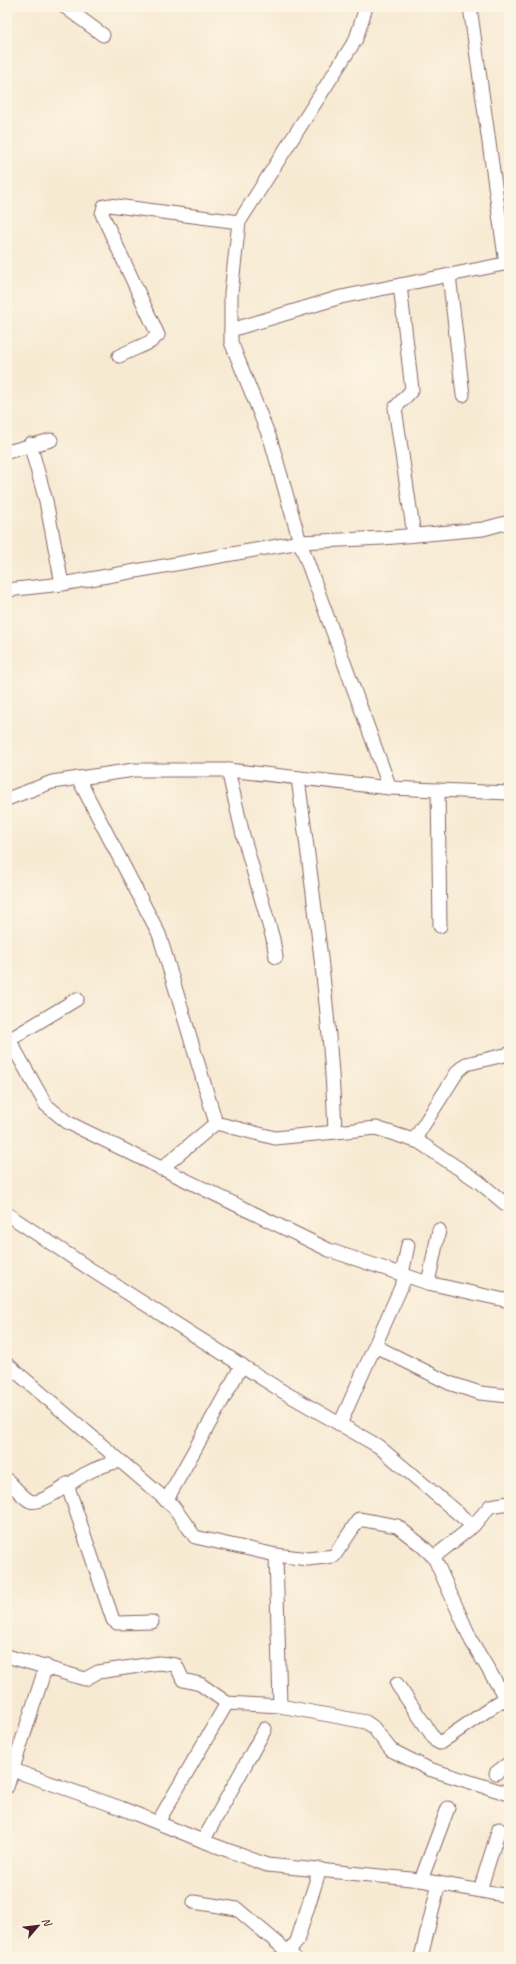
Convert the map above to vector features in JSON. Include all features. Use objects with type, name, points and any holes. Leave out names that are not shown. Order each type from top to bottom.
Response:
[{"type":"street","points":[[65,7],[103,35]]},
{"type":"street","points":[[366,7],[356,39],[239,222],[231,293],[231,342],[271,441],[300,542],[390,788]]},
{"type":"street","points":[[231,330],[341,297],[507,264],[470,7]]},
{"type":"street","points":[[119,356],[150,342],[158,335],[102,214],[104,206],[108,205],[239,222]]},
{"type":"street","points":[[449,275],[463,395]]},
{"type":"street","points":[[400,285],[412,390],[395,408],[414,535]]},
{"type":"street","points":[[7,452],[30,444],[51,440]]},
{"type":"street","points":[[30,444],[46,500],[62,584]]},
{"type":"street","points":[[7,590],[62,584],[300,542],[484,529],[509,522]]},
{"type":"street","points":[[7,799],[52,782],[134,770],[228,770],[390,788],[509,793]]},
{"type":"street","points":[[228,770],[243,835],[273,939],[276,957]]},
{"type":"street","points":[[78,778],[159,934],[216,1123]]},
{"type":"street","points":[[298,778],[326,993],[333,1068],[335,1132]]},
{"type":"street","points":[[438,790],[440,926]]},
{"type":"street","points":[[77,999],[8,1038],[46,1105],[67,1122],[329,1250],[428,1283],[509,1301]]},
{"type":"street","points":[[414,1140],[458,1071],[466,1064],[509,1054]]},
{"type":"street","points":[[216,1123],[275,1138],[376,1128],[419,1142],[479,1182],[509,1207]]},
{"type":"street","points":[[161,1169],[216,1123]]},
{"type":"street","points":[[7,1214],[96,1273],[242,1365],[378,1446],[474,1526]]},
{"type":"street","points":[[428,1283],[440,1230]]},
{"type":"street","points":[[340,1424],[375,1346],[404,1275],[408,1245]]},
{"type":"street","points":[[375,1346],[449,1382],[480,1393],[509,1396]]},
{"type":"street","points":[[7,1364],[173,1506],[195,1537],[276,1555],[308,1559],[334,1556],[359,1519],[397,1526],[421,1544],[434,1557],[472,1642],[507,1701],[440,1743],[436,1741],[397,1684]]},
{"type":"street","points":[[166,1501],[242,1365]]},
{"type":"street","points":[[7,1480],[30,1501],[36,1502],[106,1464],[120,1462]]},
{"type":"street","points":[[67,1484],[113,1620],[117,1624],[152,1622]]},
{"type":"street","points":[[434,1557],[474,1526],[490,1506],[509,1503]]},
{"type":"street","points":[[276,1555],[280,1706]]},
{"type":"street","points":[[7,1656],[46,1666],[86,1679],[98,1672],[159,1663],[176,1665],[183,1680],[200,1684],[228,1703],[280,1706],[366,1722],[373,1727],[391,1750],[429,1768],[509,1794]]},
{"type":"street","points":[[7,1787],[14,1770],[46,1666]]},
{"type":"street","points":[[158,1822],[228,1703]]},
{"type":"street","points":[[203,1841],[265,1729]]},
{"type":"street","points":[[496,1773],[509,1763]]},
{"type":"street","points":[[14,1770],[158,1822],[267,1865],[421,1880],[509,1896]]},
{"type":"street","points":[[421,1880],[448,1808]]},
{"type":"street","points":[[480,1890],[500,1829]]},
{"type":"street","points":[[194,1902],[237,1909],[291,1954],[297,1941],[320,1869]]},
{"type":"street","points":[[422,1957],[439,1883]]}]
